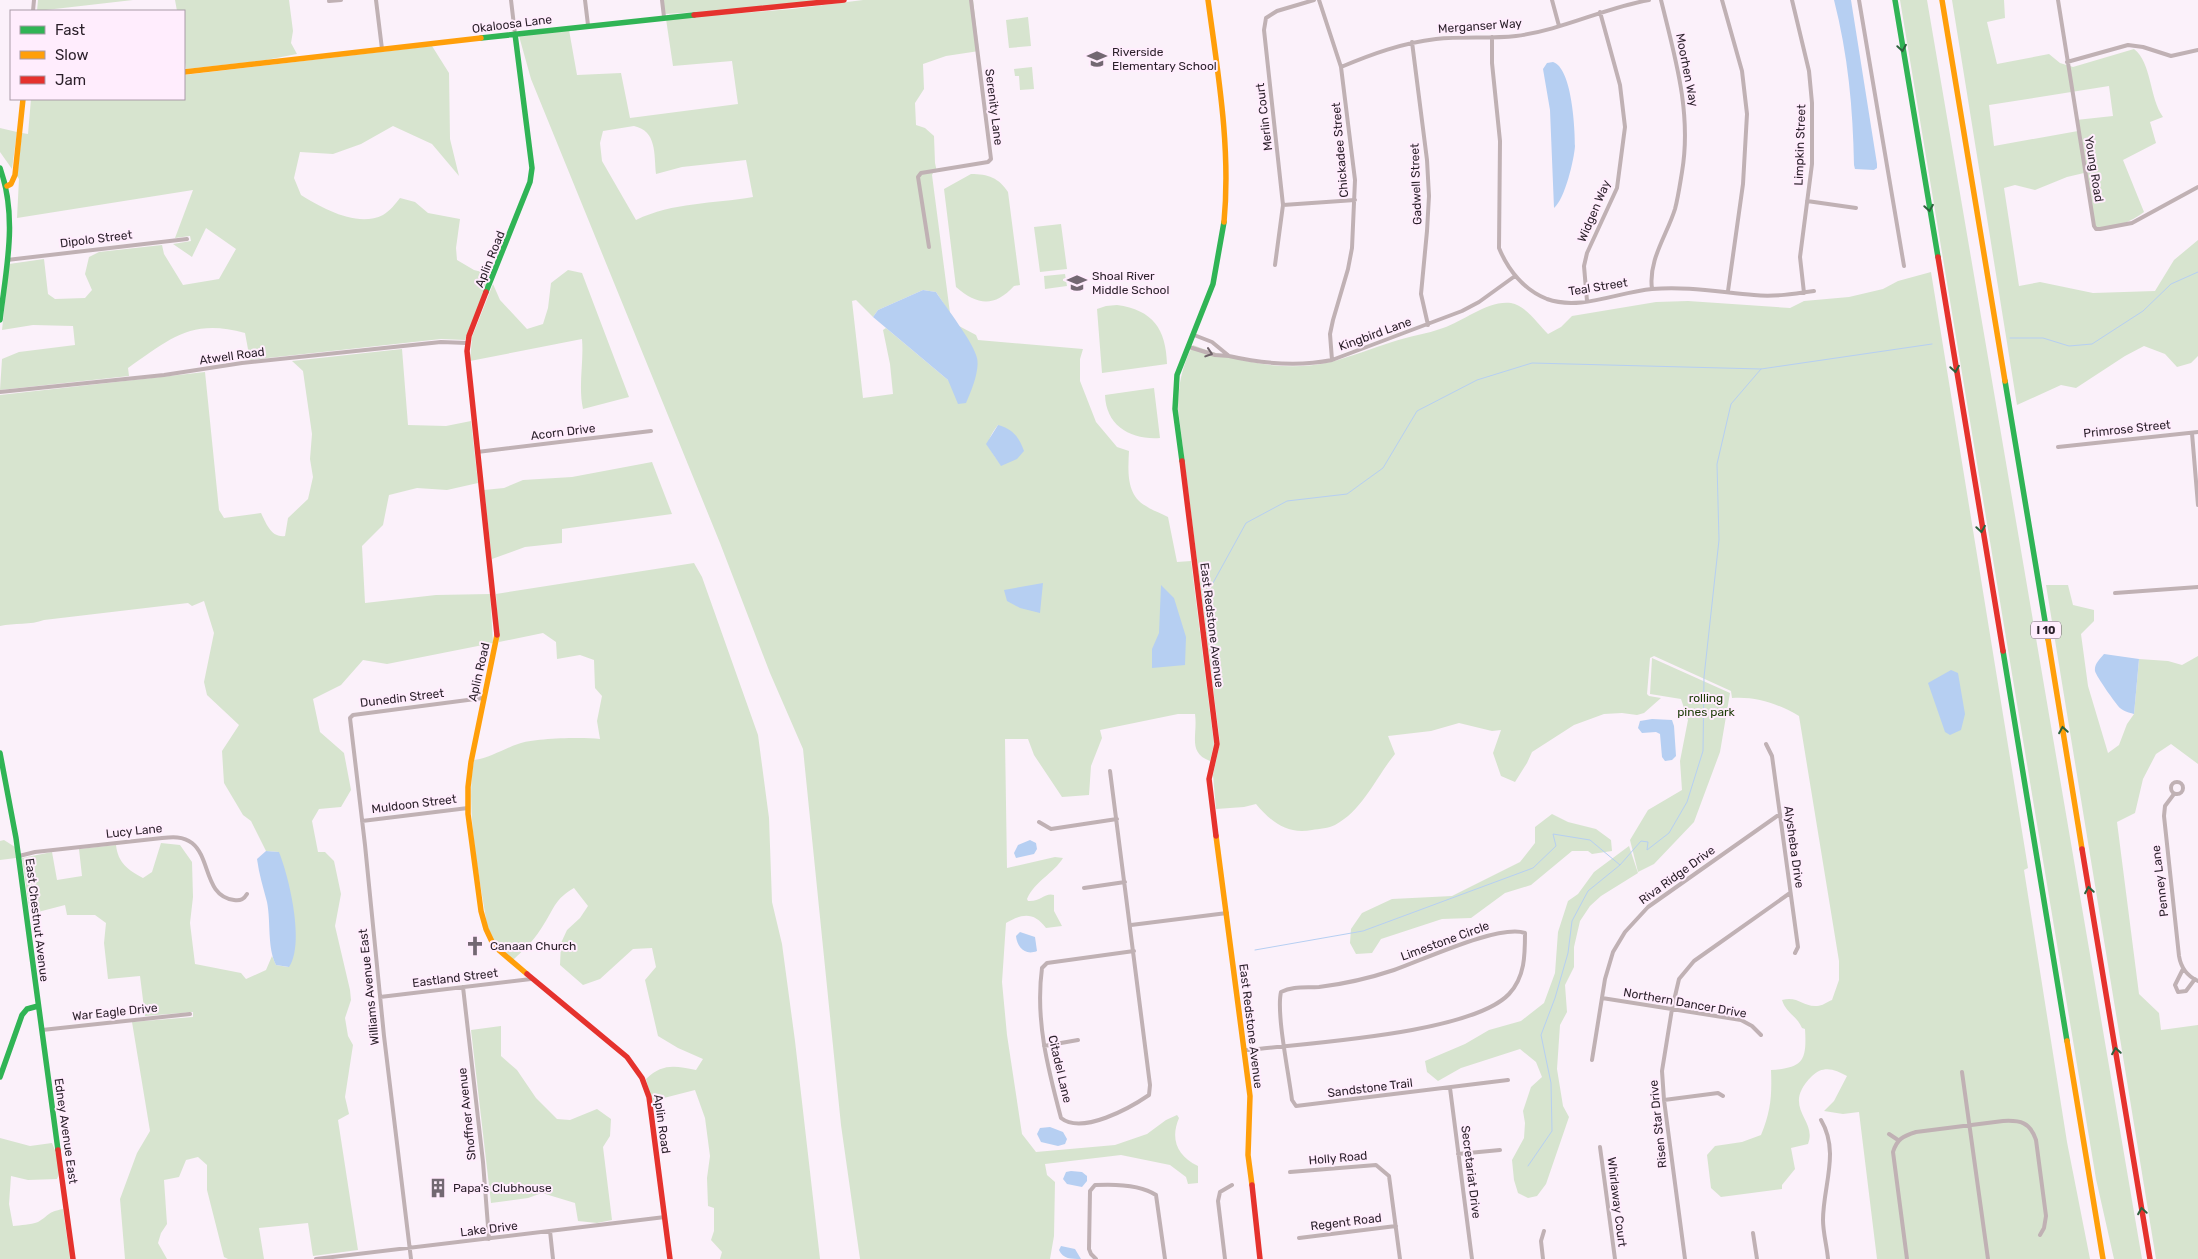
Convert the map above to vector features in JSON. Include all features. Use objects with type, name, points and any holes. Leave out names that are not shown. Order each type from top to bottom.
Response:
[{"type":"main road","name":"Okaloosa Lane","points":[[185,72],[588,25],[747,11],[844,0]]},
{"type":"main road","name":"East Redstone Avenue","points":[[1208,0],[1227,150],[1228,189],[1224,231],[1216,272],[1194,335],[1179,365],[1175,390],[1175,409],[1217,744],[1209,779],[1250,1096],[1248,1155],[1260,1259]]},
{"type":"main road","points":[[1894,0],[2103,1259]]},
{"type":"main road","name":"I 10","points":[[1942,0],[2150,1259]]},
{"type":"main road","name":"Aplin Road","points":[[514,34],[532,168],[530,182],[467,343],[466,351],[497,630],[495,649],[483,698],[469,772],[468,808],[486,932],[497,950],[626,1058],[642,1078],[649,1097],[670,1259]]},
{"type":"main road","points":[[7,186],[14,180],[23,100]]},
{"type":"main road","points":[[0,168],[7,186],[10,216],[0,320]]},
{"type":"main road","name":"East Chestnut Avenue","points":[[0,753],[10,797],[19,856],[38,1006]]},
{"type":"main road","points":[[0,1077],[22,1015],[27,1009],[38,1006]]},
{"type":"main road","name":"Edney Avenue East","points":[[38,1006],[73,1259]]},
{"type":"street","points":[[329,1],[341,0]]},
{"type":"street","points":[[376,0],[382,49]]},
{"type":"street","name":"Aplin Road","points":[[510,0],[514,34]]},
{"type":"street","points":[[585,0],[588,25]]},
{"type":"street","points":[[662,0],[664,17]]},
{"type":"street","name":"Serenity Lane","points":[[929,248],[918,178],[921,172],[988,162],[991,159],[971,0]]},
{"type":"street","name":"Merlin Court","points":[[1275,265],[1283,205],[1264,30],[1266,18],[1277,11],[1314,0]]},
{"type":"street","name":"Chickadee Street","points":[[1319,0],[1341,66],[1355,180],[1354,224],[1349,262],[1330,334],[1332,360]]},
{"type":"street","points":[[1552,0],[1559,26]]},
{"type":"street","name":"Merganser Way","points":[[1341,66],[1388,48],[1412,42],[1438,39],[1517,36],[1649,0]]},
{"type":"street","name":"Moorhen Way","points":[[1652,289],[1652,267],[1674,210],[1682,171],[1686,127],[1683,96],[1661,0]]},
{"type":"street","points":[[1722,0],[1742,71],[1747,114],[1743,184],[1728,291]]},
{"type":"street","name":"Limpkin Street","points":[[1792,0],[1807,63],[1812,103],[1812,164],[1800,257],[1804,293]]},
{"type":"street","points":[[1859,0],[1904,266]]},
{"type":"street","name":"Young Road","points":[[2058,0],[2092,221],[2096,229],[2132,224],[2198,186]]},
{"type":"street","name":"Widgen Way","points":[[1587,301],[1584,266],[1587,253],[1617,188],[1625,128],[1620,85],[1600,12]]},
{"type":"street","name":"Teal Street","points":[[1492,37],[1492,63],[1500,141],[1499,248],[1504,262],[1515,276],[1531,290],[1546,299],[1574,303],[1652,289],[1702,288],[1778,296],[1814,291]]},
{"type":"street","name":"Gadwell Street","points":[[1412,42],[1427,160],[1428,231],[1421,294],[1428,325]]},
{"type":"street","points":[[2068,62],[2128,46],[2143,47],[2171,56],[2198,50]]},
{"type":"street","points":[[1283,205],[1355,200]]},
{"type":"street","points":[[1807,201],[1856,208]]},
{"type":"street","name":"Dipolo Street","points":[[7,260],[187,239]]},
{"type":"street","name":"Kingbird Lane","points":[[1189,347],[1216,355],[1276,365],[1317,363],[1332,360],[1428,325],[1479,302],[1515,276]]},
{"type":"street","name":"Kingbird Lane","points":[[1194,335],[1212,342],[1229,356]]},
{"type":"street","name":"Atwell Road","points":[[0,392],[164,375],[242,363],[441,342],[467,343]]},
{"type":"street","name":"Acorn Drive","points":[[477,452],[651,431]]},
{"type":"street","name":"Primrose Street","points":[[2058,447],[2198,432]]},
{"type":"street","points":[[2192,433],[2198,505]]},
{"type":"street","points":[[2115,593],[2198,587]]},
{"type":"street","name":"Dunedin Street","points":[[353,715],[483,698]]},
{"type":"street","name":"Williams Avenue East","points":[[353,715],[349,720],[411,1259]]},
{"type":"street","name":"Alysheba Drive","points":[[1766,744],[1772,756],[1798,947],[1795,953]]},
{"type":"street","name":"Citadel Lane","points":[[1110,771],[1134,951],[1150,1085],[1149,1095],[1137,1104],[1108,1117],[1081,1124],[1066,1122],[1062,1118],[1040,1028],[1042,968],[1047,963],[1134,951]]},
{"type":"street","name":"Penney Lane","points":[[2174,794],[2165,806],[2164,816],[2179,956],[2184,969],[2196,980],[2186,991],[2178,992],[2176,985],[2184,969]]},
{"type":"street","name":"Muldoon Street","points":[[362,821],[468,808]]},
{"type":"street","name":"Riva Ridge Drive","points":[[1592,1060],[1605,979],[1613,952],[1625,932],[1640,914],[1780,814]]},
{"type":"street","points":[[1039,822],[1051,829],[1116,819]]},
{"type":"street","name":"Lucy Lane","points":[[19,856],[35,852],[162,838],[180,838],[192,843],[197,848],[210,880],[221,894],[226,898],[238,901],[242,900],[247,894]]},
{"type":"street","points":[[1084,888],[1125,882]]},
{"type":"street","name":"Risen Star Drive","points":[[1685,1259],[1664,1100],[1662,1071],[1679,979],[1694,961],[1790,893]]},
{"type":"street","points":[[1130,925],[1227,913]]},
{"type":"street","name":"Limestone Circle","points":[[1244,1050],[1285,1045],[1428,1027],[1447,1023],[1487,1008],[1508,995],[1517,982],[1524,968],[1525,933],[1516,930],[1478,938],[1374,976],[1319,987],[1287,989],[1281,992],[1279,1000],[1285,1045]]},
{"type":"street","name":"Eastland Street","points":[[380,997],[532,979]]},
{"type":"street","name":"Shoffner Avenue","points":[[463,987],[483,1162],[489,1239]]},
{"type":"street","name":"Northern Dancer Drive","points":[[1602,998],[1742,1020],[1761,1034]]},
{"type":"street","name":"War Eagle Drive","points":[[42,1030],[190,1014]]},
{"type":"street","points":[[1044,1046],[1078,1040]]},
{"type":"street","name":"Sandstone Trail","points":[[1285,1045],[1292,1100],[1296,1106],[1508,1080]]},
{"type":"street","points":[[1962,1072],[1988,1259]]},
{"type":"street","name":"Secretariat Drive","points":[[1450,1088],[1472,1259]]},
{"type":"street","points":[[1664,1100],[1718,1093],[1723,1096]]},
{"type":"street","points":[[1821,1120],[1827,1130],[1831,1159],[1823,1220],[1828,1259]]},
{"type":"street","points":[[1907,1259],[1893,1152],[1898,1140],[1905,1135],[1916,1132],[2016,1121],[2028,1124],[2033,1131],[2046,1216],[2044,1228],[2040,1235]]},
{"type":"street","points":[[1889,1134],[1898,1140]]},
{"type":"street","name":"Whirlaway Court","points":[[1600,1147],[1615,1259]]},
{"type":"street","points":[[1458,1154],[1500,1150]]},
{"type":"street","name":"Holly Road","points":[[1290,1172],[1376,1165],[1388,1176],[1400,1259]]},
{"type":"street","points":[[1096,1259],[1089,1249],[1090,1191],[1095,1184],[1112,1184],[1149,1190],[1156,1195],[1165,1259]]},
{"type":"street","points":[[1226,1259],[1218,1201],[1220,1192],[1232,1185]]},
{"type":"street","name":"Lake Drive","points":[[316,1259],[665,1217]]},
{"type":"street","name":"Regent Road","points":[[1299,1238],[1396,1226]]},
{"type":"street","points":[[550,1231],[553,1259]]},
{"type":"street","points":[[1543,1259],[1541,1241],[1544,1231]]},
{"type":"street","points":[[1753,1233],[1757,1259]]},
{"type":"green space","points":[[38,0],[133,0],[46,10],[37,10]]},
{"type":"green space","points":[[175,0],[289,0],[293,31],[291,43],[297,54],[266,60],[186,69],[185,10],[177,10]]},
{"type":"green space","points":[[663,0],[824,0],[747,9],[665,14]]},
{"type":"green space","points":[[863,0],[973,0],[979,51],[946,56],[923,64],[924,89],[915,103],[916,125],[925,128],[934,136],[937,172],[932,175],[950,313],[936,292],[923,290],[878,310],[873,317],[856,300],[852,301],[863,398],[893,394],[890,364],[883,330],[886,328],[948,380],[977,359],[959,326],[976,335],[978,340],[1083,349],[1080,359],[1080,381],[1096,422],[1117,447],[1129,451],[1130,482],[1135,496],[1149,508],[1168,517],[1177,562],[1191,561],[1214,744],[1210,761],[1198,753],[1196,748],[1195,714],[1178,714],[1100,730],[1102,738],[1091,766],[1089,795],[1062,797],[1034,755],[1028,739],[1005,739],[1007,868],[1055,857],[1063,858],[1034,888],[1027,899],[1032,901],[1051,894],[1054,895],[1054,911],[1062,926],[1046,928],[1037,919],[1028,916],[1018,917],[1006,923],[1002,982],[1007,1035],[1022,1134],[1036,1152],[1115,1145],[1147,1134],[1166,1120],[1177,1115],[1179,1118],[1175,1133],[1177,1146],[1185,1157],[1198,1166],[1198,1183],[1188,1184],[1186,1177],[1170,1165],[1121,1155],[1045,1164],[1047,1175],[1055,1182],[1054,1236],[1050,1259],[860,1259],[841,1125],[803,749],[770,673],[720,543],[531,79],[519,36],[569,30],[577,75],[621,73],[630,118],[738,104],[732,61],[673,66],[666,19],[792,9]],"holes":[[[634,126],[647,133],[651,138],[656,174],[682,167],[746,160],[753,197],[693,204],[664,210],[636,220],[602,161],[600,143],[603,131]],[[998,425],[1001,465],[989,445],[990,437]]]},
{"type":"green space","points":[[1900,0],[1927,0],[2142,1259],[2114,1259],[2096,1179]]},
{"type":"green space","points":[[1952,0],[2004,0],[2005,18],[1987,22],[1997,64],[2049,54],[2060,63],[2073,67],[2134,49],[2144,63],[2158,109],[2163,117],[2150,122],[2156,143],[2123,160],[2144,212],[2127,222],[2114,226],[2094,228],[2084,173],[2067,177],[2035,190],[2015,185],[2004,188],[2019,286],[2040,282],[2093,293],[2155,291],[2174,260],[2198,240],[2198,356],[2191,363],[2177,367],[2165,354],[2144,346],[2076,388],[2061,385],[2017,405]],"holes":[[[2109,86],[2113,116],[2076,120],[2078,131],[1994,146],[1989,105]]]},
{"type":"green space","points":[[1028,17],[1031,46],[1009,48],[1006,20]]},
{"type":"green space","points":[[432,46],[449,73],[450,139],[459,176],[432,144],[393,126],[361,144],[333,154],[300,152],[294,178],[301,195],[329,210],[351,218],[373,218],[383,215],[400,198],[415,202],[428,213],[460,219],[456,248],[457,260],[474,270],[486,273],[490,278],[465,340],[441,339],[250,360],[245,333],[210,328],[195,330],[169,340],[128,368],[129,376],[0,390],[2,359],[19,352],[75,345],[73,326],[33,325],[2,330],[9,264],[44,259],[48,294],[55,299],[85,298],[92,290],[85,274],[89,257],[99,252],[162,245],[164,254],[183,285],[219,279],[236,249],[206,228],[192,257],[173,244],[191,241],[190,236],[175,238],[193,190],[17,218],[19,179],[17,176],[22,133],[28,134],[31,100],[185,100],[185,75]]},
{"type":"green space","points":[[1032,67],[1034,89],[1020,90],[1019,76],[1015,76],[1014,69]]},
{"type":"green space","points":[[0,128],[17,132],[12,169],[0,152]]},
{"type":"green space","points":[[971,174],[983,175],[997,180],[1008,192],[1020,285],[1014,286],[999,298],[985,302],[971,298],[956,287],[944,189]]},
{"type":"green space","points":[[1061,224],[1067,269],[1040,272],[1034,227]]},
{"type":"green space","points":[[568,270],[582,273],[629,397],[583,409],[581,392],[582,339],[470,361],[472,337],[493,284],[500,300],[527,329],[543,324],[548,308],[551,283]]},
{"type":"green space","points":[[1931,272],[2028,868],[2024,870],[2067,1142],[2090,1259],[1877,1259],[1859,1112],[1843,1114],[1824,1111],[1834,1101],[1847,1076],[1829,1069],[1820,1070],[1812,1076],[1803,1087],[1799,1097],[1799,1105],[1810,1135],[1808,1144],[1791,1148],[1795,1169],[1782,1185],[1782,1189],[1721,1197],[1711,1188],[1707,1155],[1715,1146],[1742,1142],[1761,1135],[1770,1103],[1771,1070],[1796,1065],[1804,1056],[1805,1029],[1802,1028],[1786,1008],[1782,1000],[1793,999],[1812,1006],[1821,1005],[1832,1000],[1839,980],[1839,961],[1799,716],[1775,705],[1758,700],[1732,698],[1731,691],[1654,656],[1650,658],[1647,694],[1661,698],[1644,713],[1637,715],[1622,713],[1604,714],[1574,725],[1532,752],[1515,782],[1501,776],[1493,753],[1501,730],[1492,731],[1459,723],[1431,731],[1388,736],[1395,754],[1354,811],[1333,826],[1303,831],[1288,829],[1274,821],[1256,804],[1216,809],[1213,775],[1220,743],[1178,409],[1181,376],[1193,345],[1226,356],[1260,364],[1278,366],[1313,365],[1338,360],[1398,340],[1437,330],[1485,308],[1502,303],[1516,304],[1521,307],[1548,334],[1561,327],[1572,316],[1656,302],[1688,301],[1790,308],[1804,301],[1849,297],[1883,289],[1898,281]]},
{"type":"green space","points":[[1065,274],[1067,286],[1045,289],[1044,276]]},
{"type":"green space","points":[[1117,305],[1140,311],[1155,323],[1164,341],[1167,364],[1102,373],[1097,309]]},
{"type":"green space","points":[[402,349],[408,425],[446,426],[471,421],[478,483],[447,490],[417,488],[389,495],[383,525],[362,546],[365,603],[436,595],[490,594],[493,643],[387,664],[363,660],[341,685],[313,699],[320,732],[344,753],[351,790],[341,807],[319,809],[312,821],[318,852],[325,852],[334,861],[341,894],[335,926],[350,990],[351,1000],[345,1018],[348,1036],[353,1045],[345,1097],[349,1114],[338,1120],[358,1250],[313,1256],[308,1223],[259,1228],[264,1259],[228,1259],[224,1257],[207,1190],[207,1165],[198,1157],[186,1160],[179,1177],[164,1180],[167,1224],[161,1233],[158,1243],[167,1259],[125,1259],[120,1199],[137,1153],[150,1131],[132,1022],[193,1017],[193,1012],[145,1016],[140,976],[108,979],[104,943],[106,923],[95,915],[67,915],[65,905],[38,912],[29,907],[22,858],[52,852],[57,880],[82,876],[79,849],[116,845],[121,861],[143,878],[152,872],[161,843],[180,845],[192,862],[193,897],[190,923],[195,964],[241,973],[246,979],[266,970],[272,956],[276,965],[288,967],[279,852],[266,851],[251,821],[243,815],[224,783],[222,751],[239,725],[207,695],[204,682],[214,633],[204,601],[192,606],[188,603],[0,626],[0,395],[205,372],[219,510],[224,518],[261,513],[267,525],[276,535],[285,536],[288,518],[308,499],[313,477],[310,459],[312,434],[303,371],[292,361]]},
{"type":"green space","points":[[1154,388],[1160,438],[1149,438],[1130,433],[1115,423],[1106,406],[1105,395]]},
{"type":"green space","points":[[652,462],[672,514],[562,529],[562,543],[525,547],[492,559],[484,490],[504,488],[523,480],[572,477]]},
{"type":"green space","points":[[694,563],[702,577],[758,735],[769,818],[772,902],[782,944],[820,1259],[720,1259],[722,1252],[711,1240],[714,1231],[714,1208],[708,1206],[707,1178],[710,1156],[705,1118],[695,1090],[652,1101],[646,1079],[664,1068],[682,1067],[696,1070],[703,1059],[678,1048],[658,1036],[645,980],[656,967],[652,948],[633,949],[600,979],[583,985],[560,965],[561,943],[567,930],[580,918],[588,906],[574,888],[559,900],[537,934],[513,960],[494,942],[487,925],[472,821],[471,800],[474,760],[535,740],[558,738],[600,739],[597,721],[602,696],[595,688],[594,660],[580,655],[557,659],[556,642],[543,633],[499,642],[496,594]]},
{"type":"green space","points":[[2046,585],[2068,585],[2073,605],[2094,610],[2094,621],[2081,634],[2088,686],[2108,753],[2119,745],[2127,724],[2134,714],[2139,659],[2168,661],[2182,665],[2198,656],[2198,764],[2171,744],[2156,754],[2143,779],[2135,813],[2117,822],[2139,994],[2159,1013],[2161,1030],[2198,1025],[2198,1259],[2156,1259]]},
{"type":"green space","name":"rolling pines park","points":[[1652,658],[1730,693],[1720,752],[1694,822],[1654,864],[1638,872],[1630,840],[1648,810],[1682,790],[1680,761],[1688,720],[1681,699],[1650,694]]},
{"type":"green space","points":[[1552,814],[1568,822],[1596,829],[1611,840],[1612,851],[1592,854],[1588,851],[1572,851],[1531,885],[1505,893],[1471,918],[1442,919],[1381,939],[1372,953],[1356,954],[1350,943],[1351,929],[1362,913],[1392,899],[1452,896],[1520,862],[1535,843],[1535,827]]},
{"type":"green space","points":[[4,840],[15,847],[16,858],[0,860],[0,841]]},
{"type":"green space","points":[[1629,846],[1638,873],[1601,896],[1590,906],[1580,921],[1574,947],[1574,967],[1565,985],[1567,1012],[1560,1025],[1557,1069],[1563,1106],[1569,1117],[1546,1184],[1537,1196],[1528,1198],[1518,1193],[1514,1180],[1512,1160],[1524,1138],[1525,1123],[1523,1111],[1531,1087],[1542,1077],[1536,1062],[1520,1049],[1461,1068],[1438,1081],[1427,1072],[1425,1061],[1465,1044],[1489,1030],[1521,1021],[1544,1003],[1555,973],[1558,932],[1568,901],[1578,894],[1594,872]]},
{"type":"green space","points":[[501,1026],[501,1056],[517,1070],[536,1098],[557,1119],[570,1120],[597,1109],[611,1119],[610,1136],[603,1147],[612,1220],[597,1223],[578,1221],[575,1203],[542,1193],[528,1198],[491,1203],[471,1030]]},
{"type":"green space","points":[[0,1138],[30,1146],[52,1143],[59,1166],[57,1179],[28,1180],[11,1176],[9,1204],[13,1226],[38,1222],[51,1213],[63,1209],[70,1259],[0,1259]]},
{"type":"water","points":[[1834,0],[1851,0],[1877,164],[1877,168],[1874,170],[1855,169],[1854,165],[1849,82]]},
{"type":"water","points":[[1553,62],[1564,75],[1568,86],[1573,113],[1575,146],[1565,188],[1554,208],[1550,110],[1543,69],[1547,63]]},
{"type":"water","points":[[923,290],[936,292],[975,351],[978,363],[977,369],[966,403],[958,404],[948,380],[873,317],[878,310]]},
{"type":"water","points":[[998,425],[1015,434],[1024,451],[1017,459],[1001,466],[986,444]]},
{"type":"water","points":[[1043,583],[1040,613],[1020,608],[1007,601],[1004,590]]},
{"type":"water","points":[[1161,585],[1174,598],[1186,637],[1185,665],[1152,668],[1152,649],[1159,633]]},
{"type":"water","points":[[2104,654],[2139,659],[2134,714],[2120,708],[2096,674],[2095,666]]},
{"type":"water","points":[[1951,670],[1958,673],[1965,714],[1961,730],[1950,735],[1945,732],[1928,683]]},
{"type":"water","points":[[1652,719],[1672,720],[1676,756],[1672,760],[1665,761],[1662,757],[1660,734],[1656,732],[1642,733],[1638,728],[1640,721]]},
{"type":"water","points":[[1030,840],[1036,843],[1037,849],[1034,854],[1016,858],[1014,853],[1018,845]]},
{"type":"water","points":[[266,851],[279,852],[291,893],[296,927],[296,942],[294,956],[289,967],[276,965],[271,950],[267,902],[257,859]]},
{"type":"water","points":[[1020,932],[1035,937],[1037,951],[1029,952],[1022,950],[1016,936]]},
{"type":"water","points":[[1050,1127],[1063,1132],[1067,1139],[1065,1144],[1058,1146],[1041,1142],[1037,1134],[1040,1128]]},
{"type":"water","points":[[1066,1172],[1082,1172],[1087,1176],[1087,1181],[1082,1187],[1067,1184],[1063,1179]]},
{"type":"water","points":[[1061,1246],[1075,1249],[1081,1259],[1065,1257],[1059,1250]]},
{"type":"waterway","points":[[2010,338],[2043,338],[2069,346],[2092,344],[2143,311],[2171,284],[2198,272]]},
{"type":"waterway","points":[[1213,583],[1246,523],[1287,501],[1347,494],[1383,468],[1417,411],[1477,380],[1532,363],[1761,369],[1932,344]]},
{"type":"waterway","points":[[1255,950],[1363,931],[1533,868],[1556,846],[1553,834],[1590,840],[1620,865],[1641,841],[1648,842],[1647,850],[1669,833],[1687,802],[1703,751],[1704,677],[1719,540],[1717,464],[1731,404],[1761,369]]},
{"type":"waterway","points":[[1528,1166],[1552,1131],[1551,1083],[1541,1035],[1555,998],[1568,953],[1572,921],[1588,891],[1620,865]]},
{"type":"traffic: fast","points":[[1895,0],[1938,257]]},
{"type":"traffic: fast","points":[[481,38],[694,15]]},
{"type":"traffic: fast","points":[[486,292],[530,182],[532,168],[515,34]]},
{"type":"traffic: fast","points":[[0,168],[5,187],[9,225],[9,244],[0,320]]},
{"type":"traffic: fast","points":[[1182,461],[1175,409],[1177,375],[1213,284],[1224,222]]},
{"type":"traffic: fast","points":[[2005,381],[2048,639]]},
{"type":"traffic: fast","points":[[2003,651],[2067,1041]]},
{"type":"traffic: fast","points":[[0,753],[16,838],[58,1150]]},
{"type":"traffic: fast","points":[[0,1077],[22,1015],[27,1009],[38,1006]]},
{"type":"traffic: slow","points":[[1208,0],[1225,139],[1226,194],[1224,222]]},
{"type":"traffic: slow","points":[[1942,0],[2005,381]]},
{"type":"traffic: slow","points":[[185,72],[481,38]]},
{"type":"traffic: slow","points":[[7,186],[11,184],[15,175],[23,100]]},
{"type":"traffic: slow","points":[[497,635],[471,762],[468,787],[468,814],[481,911],[486,929],[494,946],[527,974]]},
{"type":"traffic: slow","points":[[2048,639],[2082,849]]},
{"type":"traffic: slow","points":[[1216,836],[1250,1096],[1248,1155],[1252,1185]]},
{"type":"traffic: slow","points":[[2067,1041],[2103,1259]]},
{"type":"traffic: jam","points":[[694,15],[844,0]]},
{"type":"traffic: jam","points":[[1938,257],[2003,651]]},
{"type":"traffic: jam","points":[[486,292],[469,336],[467,351],[497,635]]},
{"type":"traffic: jam","points":[[1182,461],[1217,744],[1209,779],[1216,836]]},
{"type":"traffic: jam","points":[[2082,849],[2150,1259]]},
{"type":"traffic: jam","points":[[527,974],[627,1057],[642,1078],[649,1097],[670,1259]]},
{"type":"traffic: jam","points":[[58,1150],[73,1259]]},
{"type":"traffic: jam","points":[[1252,1185],[1260,1259]]},
{"type":"place","name":"Riverside Elementary School","points":[[1097,59]]},
{"type":"place","name":"Shoal River Middle School","points":[[1077,283]]},
{"type":"place","name":"Canaan Church","points":[[475,946]]},
{"type":"place","name":"Papa's Clubhouse","points":[[438,1188]]}]
